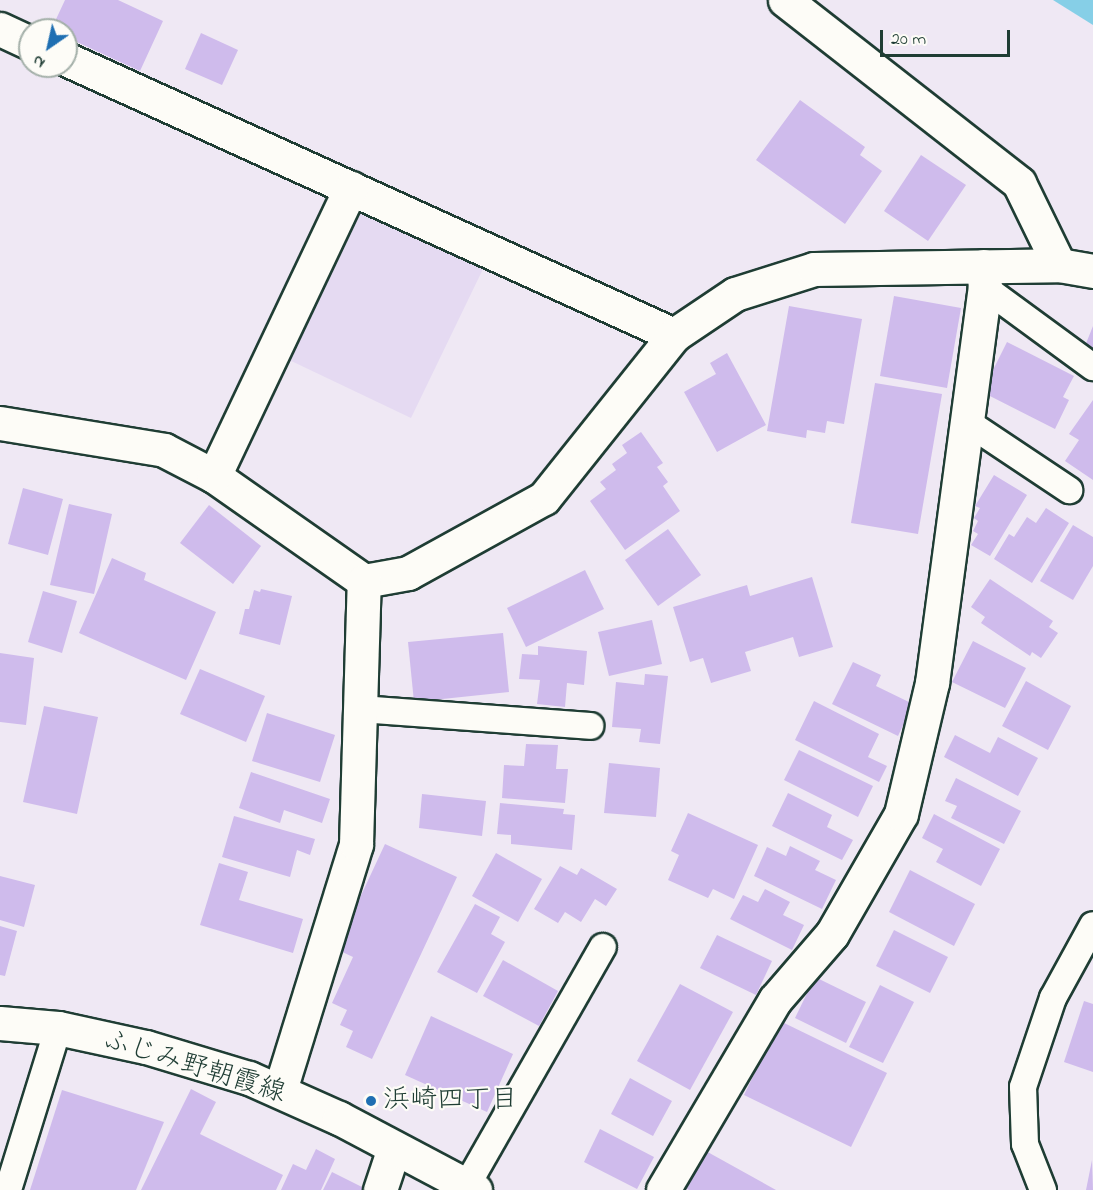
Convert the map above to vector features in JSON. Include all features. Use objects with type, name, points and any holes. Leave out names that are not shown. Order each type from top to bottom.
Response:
[{"type":"street","points":[[785,0],[1019,183],[1059,265]]},
{"type":"street","points":[[0,29],[18,37]]},
{"type":"street","points":[[78,64],[674,335]]},
{"type":"street","points":[[214,476],[351,188]]},
{"type":"street","points":[[0,423],[164,450],[214,476],[364,581],[408,573],[544,498],[674,335],[735,294],[814,269],[984,277],[1059,265],[1093,271]]},
{"type":"street","points":[[663,1190],[775,1000],[832,934],[901,814],[932,683],[984,277]]},
{"type":"street","points":[[280,1090],[356,844],[364,581]]},
{"type":"street","name":"ふじみ野朝霞線","points":[[0,1023],[58,1028],[146,1047],[280,1090],[471,1188]]},
{"type":"street","points":[[380,1190],[394,1148]]},
{"type":"lane","points":[[984,277],[1093,367]]},
{"type":"lane","points":[[967,422],[1069,490]]},
{"type":"lane","points":[[360,709],[590,726]]},
{"type":"lane","points":[[1043,1190],[1025,1144],[1023,1087],[1053,998],[1093,925]]},
{"type":"lane","points":[[471,1188],[603,947]]},
{"type":"lane","points":[[8,1190],[58,1028]]},
{"type":"shaded area","points":[[354,211],[483,269],[411,418],[285,358]]},
{"type":"water","points":[[1053,0],[1093,0],[1093,25]]},
{"type":"building","points":[[65,0],[118,0],[163,21],[140,71],[78,43],[78,18],[57,18]]},
{"type":"building","points":[[201,33],[238,50],[222,85],[185,69]]},
{"type":"building","points":[[800,100],[865,147],[860,155],[882,171],[845,224],[756,160]]},
{"type":"building","points":[[921,155],[966,185],[928,241],[884,211]]},
{"type":"building","points":[[894,296],[961,308],[947,388],[880,376]]},
{"type":"building","points":[[789,306],[862,319],[844,424],[827,421],[825,433],[807,430],[806,438],[767,431]]},
{"type":"building","points":[[1093,326],[1093,350],[1085,346]]},
{"type":"building","points":[[1007,342],[1074,376],[1063,397],[1069,400],[1055,429],[982,392]]},
{"type":"building","points":[[727,353],[766,425],[717,452],[684,392],[716,374],[710,363]]},
{"type":"building","points":[[875,383],[942,394],[918,534],[851,523]]},
{"type":"building","points":[[1093,400],[1093,480],[1065,461],[1079,440],[1069,434]]},
{"type":"building","points":[[641,432],[663,463],[657,467],[668,482],[663,486],[680,511],[625,550],[590,501],[606,489],[600,482],[616,470],[612,464],[627,453],[622,445]]},
{"type":"building","points":[[994,475],[1027,495],[990,556],[971,545],[978,534],[973,531],[978,521],[974,518],[980,508],[975,506]]},
{"type":"building","points":[[23,488],[63,499],[48,555],[8,544]]},
{"type":"building","points":[[69,504],[112,514],[94,594],[50,585]]},
{"type":"building","points":[[209,505],[261,546],[233,584],[180,543]]},
{"type":"building","points":[[1046,508],[1069,523],[1032,583],[994,559],[1009,534],[1014,537],[1027,517],[1036,523]]},
{"type":"building","points":[[1073,525],[1093,537],[1093,566],[1073,600],[1040,581]]},
{"type":"building","points":[[668,529],[701,575],[658,606],[625,560]]},
{"type":"building","points":[[112,558],[146,573],[144,580],[216,612],[186,680],[79,633]]},
{"type":"building","points":[[585,570],[604,609],[526,647],[507,608]]},
{"type":"building","points":[[812,577],[833,647],[799,657],[793,637],[745,652],[751,671],[711,683],[703,658],[690,662],[673,607],[747,585],[750,596]]},
{"type":"building","points":[[990,579],[1053,621],[1049,627],[1058,633],[1041,658],[1032,652],[1030,656],[981,623],[985,617],[971,607]]},
{"type":"building","points":[[261,589],[292,596],[280,645],[239,634],[245,609],[249,609],[254,590],[260,592]]},
{"type":"building","points":[[43,591],[77,601],[62,653],[28,642]]},
{"type":"building","points":[[652,620],[662,664],[609,676],[598,632]]},
{"type":"building","points":[[503,633],[509,692],[414,702],[408,642]]},
{"type":"building","points":[[973,641],[1026,668],[1005,708],[952,682]]},
{"type":"building","points":[[538,646],[587,651],[584,685],[567,683],[565,707],[537,704],[540,680],[519,679],[522,654],[538,655]]},
{"type":"building","points":[[0,653],[34,658],[26,725],[0,722]]},
{"type":"building","points":[[853,662],[881,675],[876,686],[913,704],[898,736],[832,704]]},
{"type":"building","points":[[200,669],[265,696],[246,742],[180,714]]},
{"type":"building","points":[[645,674],[668,676],[660,744],[639,742],[641,729],[612,727],[616,682],[644,685]]},
{"type":"building","points":[[1026,681],[1071,706],[1048,750],[1002,726]]},
{"type":"building","points":[[814,701],[879,734],[868,757],[887,766],[879,782],[795,740]]},
{"type":"building","points":[[44,706],[98,717],[77,814],[23,802]]},
{"type":"building","points":[[267,713],[335,735],[320,782],[252,761]]},
{"type":"building","points":[[955,735],[990,753],[998,737],[1038,758],[1018,796],[944,757]]},
{"type":"building","points":[[526,744],[558,745],[556,769],[568,769],[565,803],[502,798],[504,765],[524,766]]},
{"type":"building","points":[[799,750],[873,786],[858,817],[784,780]]},
{"type":"building","points":[[609,763],[660,768],[656,817],[604,813]]},
{"type":"building","points":[[251,772],[330,799],[322,823],[284,810],[280,823],[239,808]]},
{"type":"building","points":[[956,778],[1021,811],[1004,844],[951,818],[957,806],[945,801]]},
{"type":"building","points":[[788,793],[832,815],[827,827],[853,840],[842,860],[772,826]]},
{"type":"building","points":[[422,794],[486,801],[482,836],[419,828]]},
{"type":"building","points":[[500,803],[564,809],[563,814],[575,815],[572,850],[511,844],[511,835],[497,834]]},
{"type":"building","points":[[688,813],[758,845],[734,899],[713,889],[708,898],[668,880],[679,855],[671,851]]},
{"type":"building","points":[[934,814],[1000,849],[981,886],[936,862],[943,849],[922,838]]},
{"type":"building","points":[[234,816],[315,839],[310,855],[297,850],[290,877],[222,857]]},
{"type":"building","points":[[385,844],[457,877],[372,1059],[346,1047],[353,1031],[340,1025],[347,1010],[332,1003],[353,957],[336,949]]},
{"type":"building","points":[[790,846],[820,861],[815,870],[836,880],[822,909],[754,876],[767,847],[786,856]]},
{"type":"building","points":[[496,853],[542,879],[518,922],[472,896]]},
{"type":"building","points":[[219,863],[248,872],[239,900],[303,919],[293,953],[200,925]]},
{"type":"building","points":[[560,866],[577,875],[581,868],[617,889],[606,906],[595,899],[581,922],[565,912],[558,923],[534,909]]},
{"type":"building","points":[[910,870],[975,904],[954,946],[889,912]]},
{"type":"building","points":[[0,876],[35,885],[24,927],[0,920]]},
{"type":"building","points":[[765,889],[790,902],[783,915],[804,925],[792,950],[730,919],[743,895],[758,902]]},
{"type":"building","points":[[475,904],[500,917],[491,934],[505,942],[477,993],[437,972]]},
{"type":"building","points":[[0,926],[17,931],[5,976],[0,975]]},
{"type":"building","points":[[894,930],[948,957],[930,993],[876,966]]},
{"type":"building","points":[[717,935],[772,961],[756,995],[700,968]]},
{"type":"building","points":[[503,960],[558,991],[539,1026],[483,996]]},
{"type":"building","points":[[815,977],[866,1002],[846,1043],[795,1018]]},
{"type":"building","points":[[680,984],[733,1012],[690,1090],[637,1061]]},
{"type":"building","points":[[880,985],[914,1002],[883,1063],[849,1047]]},
{"type":"building","points":[[1084,1001],[1093,1004],[1093,1072],[1064,1062]]},
{"type":"building","points":[[431,1016],[513,1054],[487,1112],[405,1075]]},
{"type":"building","points":[[780,1021],[887,1073],[851,1147],[744,1095]]},
{"type":"building","points":[[630,1078],[672,1101],[653,1136],[611,1114]]},
{"type":"building","points":[[191,1089],[216,1102],[200,1134],[283,1175],[276,1190],[141,1190]]},
{"type":"building","points":[[62,1090],[164,1122],[136,1190],[30,1190]]},
{"type":"building","points":[[600,1129],[654,1157],[637,1189],[584,1162]]},
{"type":"building","points":[[316,1149],[335,1159],[321,1190],[281,1190],[293,1164],[306,1170]]},
{"type":"building","points":[[704,1150],[776,1190],[689,1190],[684,1187]]},
{"type":"building","points":[[1092,1160],[1093,1190],[1086,1190]]},
{"type":"building","points":[[332,1172],[368,1190],[323,1190]]},
{"type":"place","name":"浜崎四丁目","points":[[371,1101]]}]
